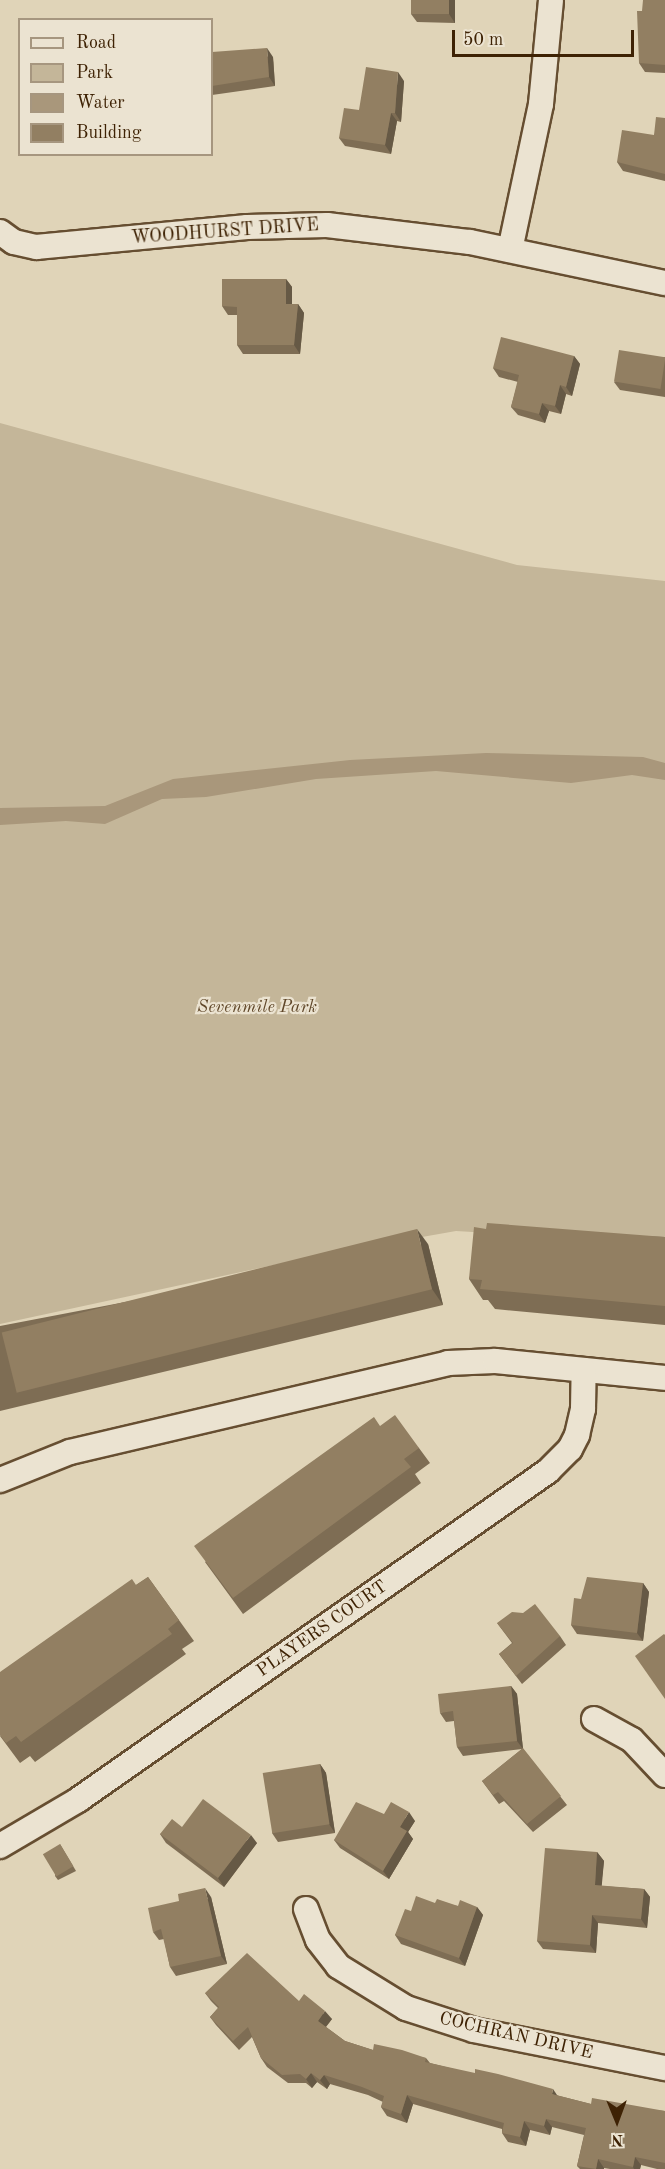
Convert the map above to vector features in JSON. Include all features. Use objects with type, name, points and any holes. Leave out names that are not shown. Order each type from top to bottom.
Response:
[{"type":"street","points":[[510,250],[541,104],[550,0]]},
{"type":"street","name":"WOODHURST DRIVE","points":[[0,232],[14,242],[36,247],[247,227],[327,225],[414,233],[510,250],[665,283]]},
{"type":"street","points":[[0,1480],[70,1452],[425,1367],[475,1360],[665,1378]]},
{"type":"street","name":"PLAYERS COURT","points":[[0,1846],[78,1800],[548,1471],[570,1449],[577,1435],[583,1409],[584,1370]]},
{"type":"street","points":[[594,1719],[632,1740],[665,1774]]},
{"type":"street","name":"COCHRAN DRIVE","points":[[306,1909],[318,1940],[338,1966],[406,2008],[474,2030],[665,2068]]},
{"type":"green space","name":"Sevenmile Park","points":[[0,423],[517,565],[665,581],[665,1244],[456,1231],[320,1255],[0,1324]]},
{"type":"water","points":[[486,753],[643,757],[665,763],[665,780],[632,775],[571,783],[436,771],[316,779],[206,797],[162,799],[105,824],[66,821],[0,825],[0,808],[105,806],[173,779],[350,760]]},
{"type":"building","points":[[411,0],[449,0],[449,14],[411,14]]},
{"type":"building","points":[[643,0],[665,0],[665,65],[639,63],[637,11],[642,11]]},
{"type":"building","points":[[267,48],[269,77],[213,86],[213,52]]},
{"type":"building","points":[[366,67],[398,72],[395,113],[391,113],[385,145],[339,138],[344,108],[359,110]]},
{"type":"building","points":[[656,117],[665,118],[665,174],[617,162],[622,130],[654,135]]},
{"type":"building","points":[[222,279],[286,279],[286,304],[298,304],[294,345],[237,345],[237,307],[222,306]]},
{"type":"building","points":[[501,337],[574,356],[566,387],[560,385],[555,406],[542,403],[539,414],[511,407],[519,375],[493,368]]},
{"type":"building","points":[[619,350],[665,357],[660,389],[614,382]]},
{"type":"building","points":[[487,1223],[665,1237],[665,1306],[480,1289],[482,1280],[469,1279],[474,1227],[486,1229]]},
{"type":"building","points":[[417,1229],[432,1289],[17,1393],[2,1333]]},
{"type":"building","points":[[395,1415],[419,1448],[404,1459],[411,1467],[233,1598],[194,1546],[374,1417],[380,1426]]},
{"type":"building","points":[[148,1577],[179,1620],[168,1629],[172,1634],[21,1742],[16,1736],[6,1743],[0,1735],[0,1672],[132,1579],[136,1585]]},
{"type":"building","points":[[587,1577],[643,1583],[637,1633],[571,1625],[574,1598],[581,1599]]},
{"type":"building","points":[[535,1604],[560,1636],[516,1676],[499,1654],[513,1643],[497,1623],[512,1612],[523,1613]]},
{"type":"building","points":[[665,1635],[665,1699],[635,1656]]},
{"type":"building","points":[[511,1686],[517,1741],[457,1747],[453,1711],[440,1713],[438,1694]]},
{"type":"building","points":[[523,1748],[561,1796],[527,1824],[498,1792],[493,1795],[482,1781]]},
{"type":"building","points":[[320,1764],[330,1824],[272,1833],[263,1773]]},
{"type":"building","points":[[203,1799],[251,1835],[218,1878],[160,1834],[172,1819],[182,1827]]},
{"type":"building","points":[[356,1802],[384,1814],[391,1802],[409,1812],[400,1827],[407,1831],[383,1871],[334,1840]]},
{"type":"building","points":[[60,1844],[73,1866],[56,1877],[43,1854]]},
{"type":"building","points":[[545,1848],[597,1852],[595,1885],[644,1889],[641,1919],[592,1915],[590,1945],[537,1941]]},
{"type":"building","points":[[205,1888],[221,1956],[170,1967],[161,1929],[153,1932],[148,1908],[179,1901],[178,1894]]},
{"type":"building","points":[[416,1896],[435,1903],[437,1899],[458,1906],[460,1900],[477,1907],[459,1958],[395,1935],[405,1909],[411,1911]]},
{"type":"building","points":[[247,1953],[299,2001],[304,1994],[325,2011],[318,2021],[345,2041],[373,2050],[374,2044],[402,2050],[426,2058],[425,2062],[475,2073],[475,2069],[498,2074],[553,2089],[552,2094],[591,2104],[592,2098],[665,2111],[665,2163],[635,2157],[633,2167],[598,2159],[596,2169],[577,2166],[586,2128],[546,2119],[544,2126],[524,2121],[520,2137],[502,2133],[504,2123],[407,2095],[401,2114],[381,2107],[384,2096],[362,2087],[324,2075],[320,2080],[311,2073],[306,2079],[300,2074],[282,2075],[261,2058],[248,2027],[233,2041],[210,2017],[219,2007],[205,1993]]}]
